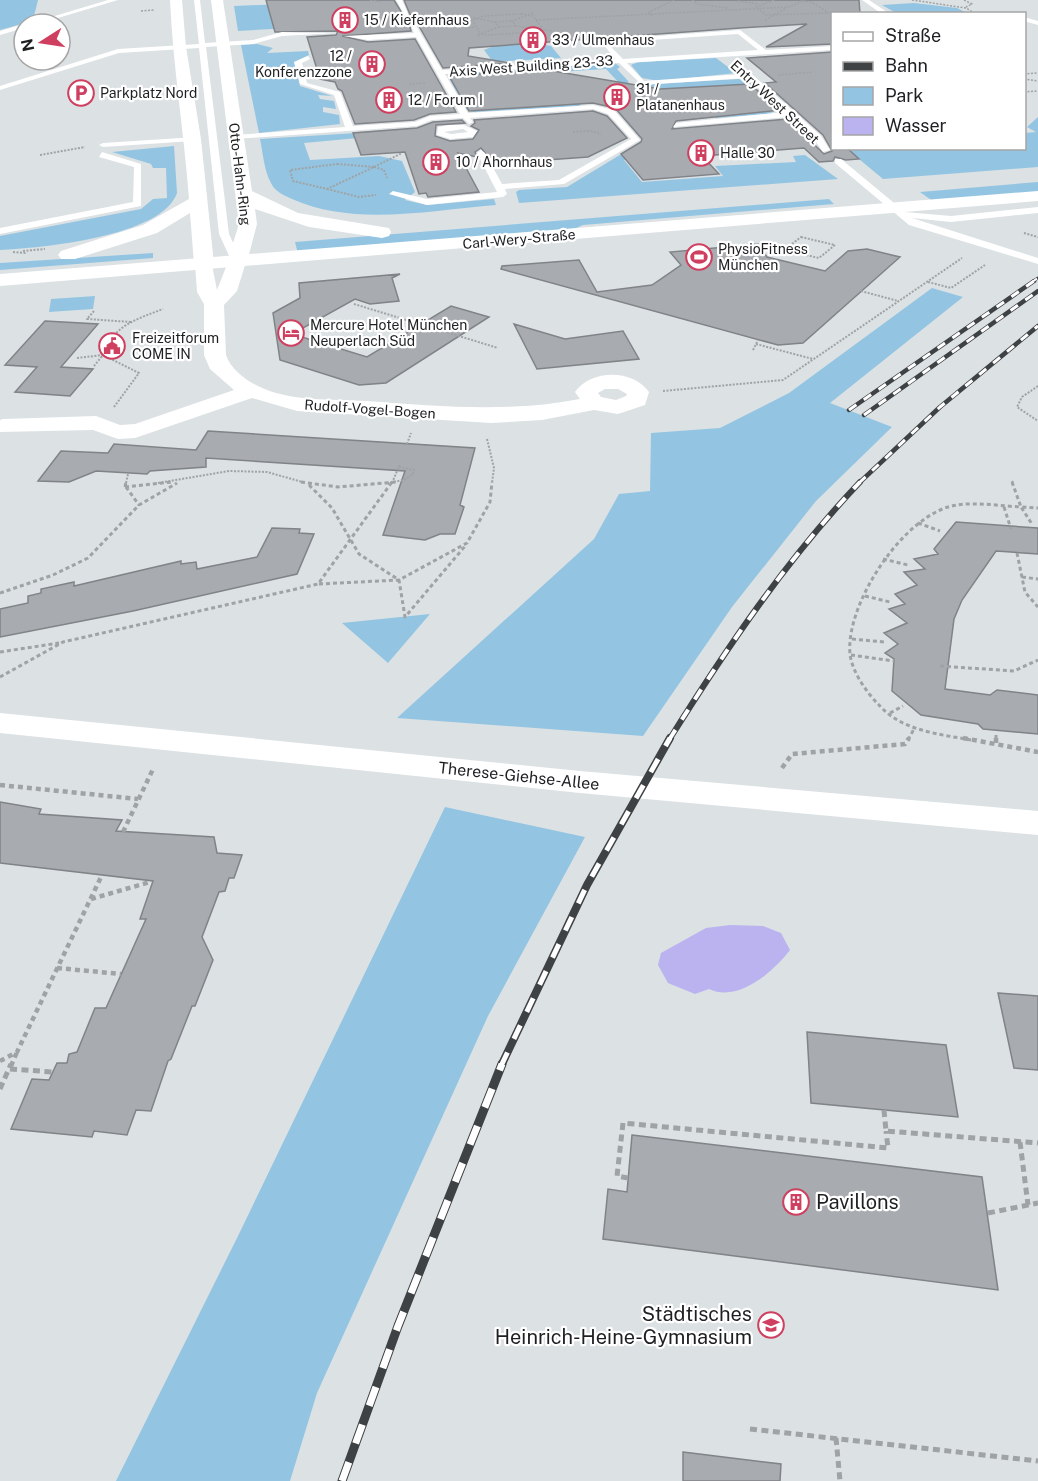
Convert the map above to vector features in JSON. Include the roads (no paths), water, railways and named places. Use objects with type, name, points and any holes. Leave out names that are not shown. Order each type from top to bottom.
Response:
[{"type":"street","points":[[176,0],[179,46],[193,139],[203,255]]},
{"type":"street","name":"Otto-Hahn-Ring","points":[[217,0],[248,224],[236,243],[237,262]]},
{"type":"street","name":"Carl-Wery-Straße","points":[[0,280],[203,255],[236,243],[1038,180]]},
{"type":"street","points":[[243,193],[258,205],[284,216],[382,232]]},
{"type":"street","name":"Carl-Wery-Straße","points":[[37,255],[203,255],[237,262],[899,211],[1038,196]]},
{"type":"street","points":[[68,255],[150,229],[197,202]]},
{"type":"street","name":"Rudolf-Vogel-Bogen","points":[[203,255],[207,292],[214,304],[215,355],[218,363],[234,380],[252,391],[297,404],[491,416],[542,413],[594,403],[609,407],[626,406],[637,400],[638,392]]},
{"type":"street","points":[[214,304],[227,291],[237,262]]},
{"type":"street","points":[[3,426],[96,423],[108,430],[140,430],[252,391]]},
{"type":"street","name":"Therese-Giehse-Allee","points":[[0,723],[580,782],[1038,823]]},
{"type":"lane","points":[[72,12],[115,0]]},
{"type":"lane","name":"Otto-Hahn-Ring","points":[[197,0],[224,234],[236,243]]},
{"type":"lane","points":[[399,0],[466,116],[469,122],[464,127]]},
{"type":"lane","points":[[865,0],[884,12]]},
{"type":"lane","points":[[748,76],[642,83],[602,41],[740,32],[764,52]]},
{"type":"lane","points":[[0,88],[118,51],[258,42],[282,34],[333,33]]},
{"type":"lane","points":[[348,36],[360,38],[420,35]]},
{"type":"lane","name":"Axis West Building 23-33","points":[[441,72],[831,48]]},
{"type":"lane","name":"Entry West Street","points":[[724,54],[791,114],[822,138],[818,142],[826,150]]},
{"type":"lane","points":[[308,58],[298,62],[304,84],[337,94],[350,129]]},
{"type":"lane","points":[[235,137],[417,124],[430,118],[593,107],[611,111],[636,140],[561,182],[499,187]]},
{"type":"lane","points":[[676,125],[791,114]]},
{"type":"lane","points":[[0,231],[138,204],[138,166],[103,150],[193,139]]},
{"type":"lane","points":[[393,194],[428,202],[503,194],[481,153]]},
{"type":"lane","points":[[838,160],[912,224],[1038,261]]},
{"type":"lane","points":[[899,211],[951,219],[1038,210]]},
{"type":"lane","points":[[948,236],[940,227],[951,219]]},
{"type":"water","points":[[730,925],[763,926],[781,933],[790,950],[765,976],[743,989],[732,992],[709,989],[695,994],[668,983],[658,965],[661,953],[706,928]]},
{"type":"railway","points":[[1032,282],[1038,278]]},
{"type":"railway","points":[[849,410],[1034,281]]},
{"type":"railway","points":[[864,415],[1038,291]]},
{"type":"railway","points":[[860,482],[940,407],[1038,326]]},
{"type":"railway","points":[[669,740],[712,672],[758,606],[807,542],[860,482]]},
{"type":"railway","points":[[501,1066],[587,885],[670,738]]},
{"type":"railway","points":[[342,1481],[398,1326],[502,1064]]},
{"type":"place","name":"15 / Kiefernhaus","points":[[345,20]]},
{"type":"place","name":"33 / Ulmenhaus","points":[[533,40]]},
{"type":"place","name":"12 / Konferenzzone","points":[[372,64]]},
{"type":"place","name":"Parkplatz Nord","points":[[81,93]]},
{"type":"place","name":"31 / Platanenhaus","points":[[617,97]]},
{"type":"place","name":"12 / Forum I","points":[[389,100]]},
{"type":"place","name":"Halle 30","points":[[701,153]]},
{"type":"place","name":"10 / Ahornhaus","points":[[436,162]]},
{"type":"place","name":"PhysioFitness München","points":[[699,257]]},
{"type":"place","name":"Mercure Hotel München Neuperlach Süd","points":[[291,333]]},
{"type":"place","name":"Freizeitforum COME IN","points":[[112,346]]},
{"type":"place","name":"Pavillons","points":[[796,1202]]},
{"type":"place","name":"Städtisches Heinrich-Heine-Gymnasium","points":[[771,1325]]}]
